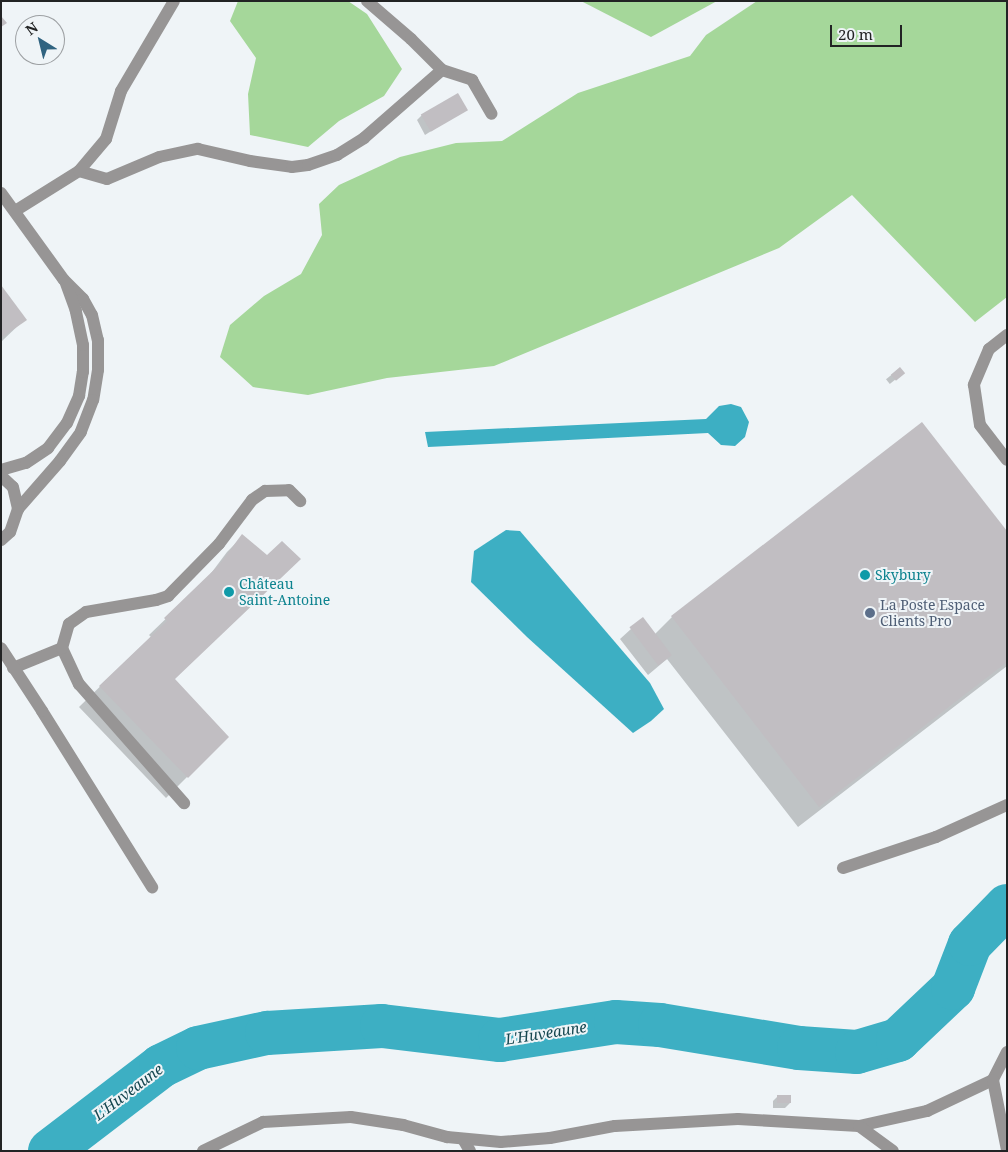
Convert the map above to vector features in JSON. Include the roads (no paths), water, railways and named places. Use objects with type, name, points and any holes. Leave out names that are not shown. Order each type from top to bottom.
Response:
[{"type":"street","points":[[15,211],[79,171],[106,139],[121,91],[174,1]]},
{"type":"street","points":[[367,1],[411,39],[442,70],[472,80],[492,114]]},
{"type":"street","points":[[79,171],[107,179],[159,157],[198,149],[250,161],[292,167],[308,165],[337,155],[364,138],[442,70]]},
{"type":"street","points":[[1,193],[64,280],[83,299],[92,315],[98,340],[98,370],[93,400],[81,432],[60,461],[18,509]]},
{"type":"street","points":[[1,470],[26,463],[48,448],[67,423],[79,396],[83,345],[76,311],[64,280]]},
{"type":"street","points":[[1007,335],[988,349],[974,385],[980,425],[1007,460]]},
{"type":"street","points":[[1,476],[13,487],[18,509],[16,521],[10,532],[1,540]]},
{"type":"street","points":[[184,803],[79,684],[62,648],[69,624],[86,612],[156,600],[168,596],[219,544],[252,500],[265,491],[289,490],[300,501]]},
{"type":"street","points":[[1,648],[152,887]]},
{"type":"street","points":[[13,668],[62,648]]},
{"type":"street","points":[[843,868],[936,837],[1007,805]]},
{"type":"street","points":[[203,1151],[263,1122],[351,1117],[403,1125],[447,1137],[501,1142],[550,1138],[615,1126],[738,1119],[859,1126],[927,1111],[992,1080],[1007,1052]]},
{"type":"street","points":[[992,1080],[1007,1150]]},
{"type":"street","points":[[859,1126],[893,1151]]},
{"type":"street","points":[[462,1139],[470,1151]]},
{"type":"water","points":[[731,404],[741,407],[749,422],[745,437],[735,446],[721,445],[708,433],[428,447],[425,432],[706,419],[719,406]]},
{"type":"water","points":[[506,530],[520,531],[650,683],[664,709],[651,721],[633,733],[527,637],[471,582],[474,551]]},
{"type":"waterway","name":"L'Huveaune","points":[[50,1151],[161,1066],[198,1048],[267,1033],[382,1026],[500,1040],[616,1022],[660,1025],[799,1048],[857,1052],[898,1040],[953,988],[970,944],[1007,906]]},
{"type":"place","name":"Skybury","points":[[865,575]]},
{"type":"place","name":"Château Saint-Antoine","points":[[229,592]]},
{"type":"place","name":"La Poste Espace Clients Pro","points":[[870,613]]}]
